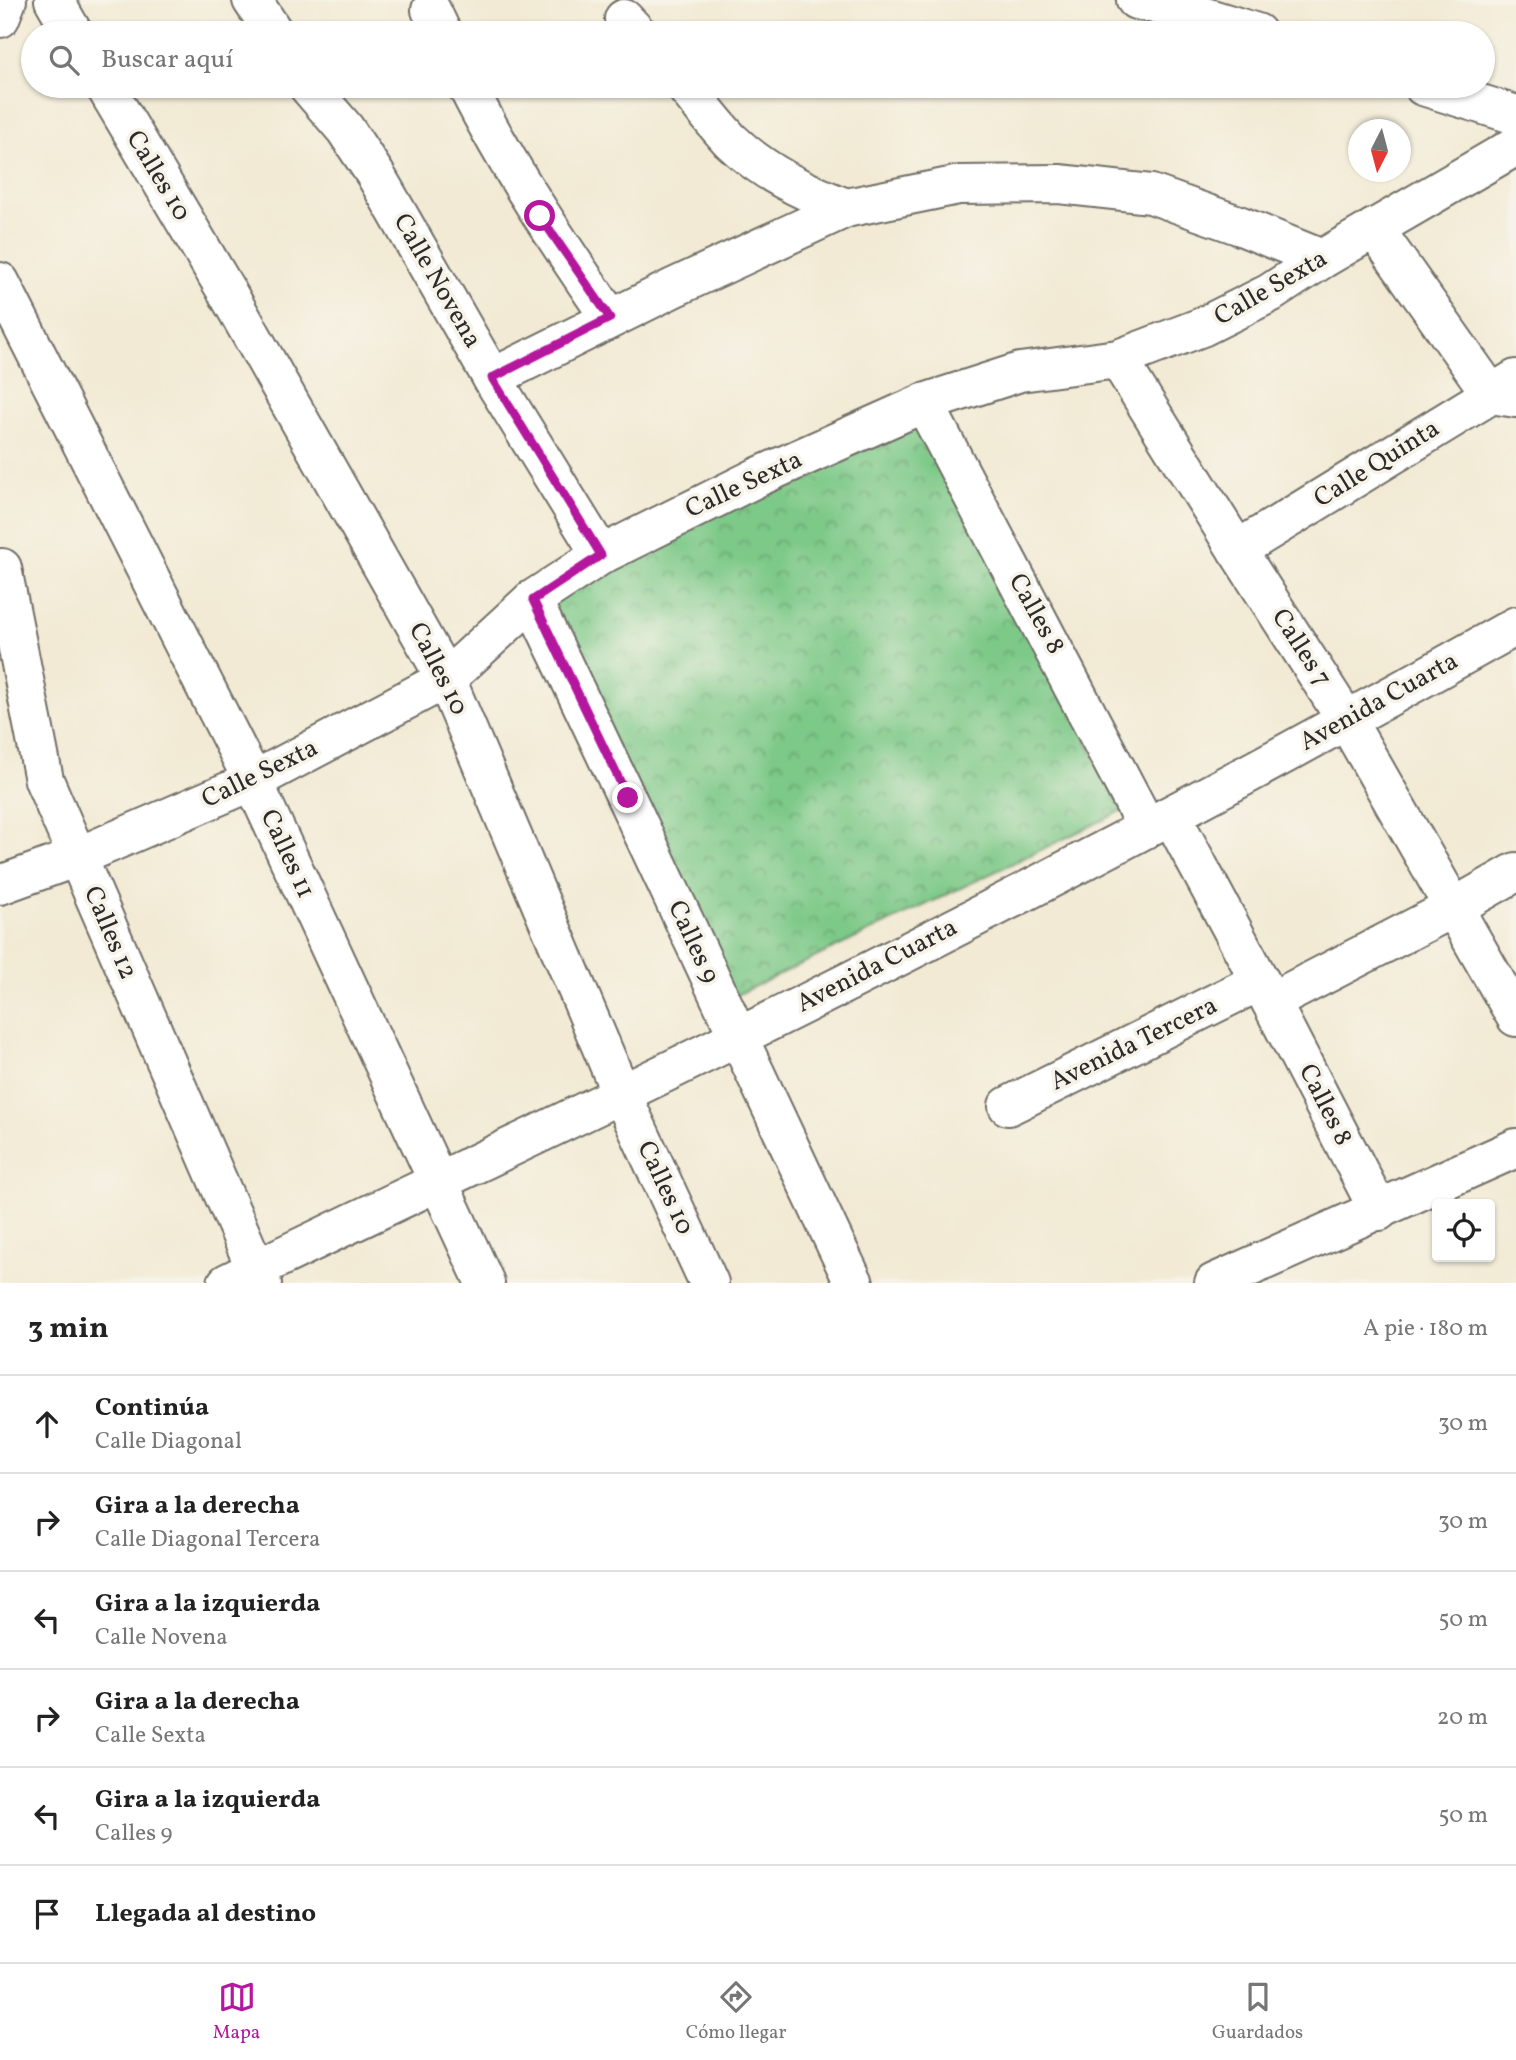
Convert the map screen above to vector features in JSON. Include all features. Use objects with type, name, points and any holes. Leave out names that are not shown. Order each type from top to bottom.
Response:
[{"type":"street","points":[[0,18],[7,0]]},
{"type":"street","points":[[54,0],[67,21]]},
{"type":"street","points":[[252,0],[266,21]]},
{"type":"street","points":[[1136,0],[1183,5],[1225,21]]},
{"type":"street","name":"Calles 10","points":[[112,98],[227,292],[446,679],[621,1093],[709,1283]]},
{"type":"street","name":"Calle Novena","points":[[318,98],[345,129],[375,174],[492,378],[601,555]]},
{"type":"street","points":[[473,98],[527,194],[610,318]]},
{"type":"street","points":[[695,98],[730,140],[765,170],[799,190],[846,208]]},
{"type":"street","points":[[1461,98],[1516,115]]},
{"type":"street","name":"Calle Sexta","points":[[0,885],[77,856],[253,781],[446,679],[533,600],[601,555],[758,477],[924,403],[1020,372],[1118,359],[1202,327],[1269,293],[1374,228],[1516,146]]},
{"type":"street","points":[[492,378],[610,318],[846,208],[959,185],[1059,184],[1151,194],[1322,259]]},
{"type":"street","points":[[1374,228],[1508,390]]},
{"type":"street","name":"Calles 11","points":[[0,282],[253,781],[485,1283]]},
{"type":"street","name":"Calles 7","points":[[1118,359],[1348,721],[1516,1017]]},
{"type":"street","name":"Calle Quinta","points":[[1237,550],[1508,390]]},
{"type":"street","name":"Calles 8","points":[[924,403],[1159,820],[1266,991],[1379,1211]]},
{"type":"street","name":"Calles 12","points":[[2,568],[44,780],[248,1278]]},
{"type":"street","name":"Calles 9","points":[[533,600],[854,1283]]},
{"type":"street","name":"Avenida Cuarta","points":[[248,1278],[438,1182],[737,1038],[1348,721],[1516,626]]},
{"type":"street","name":"Avenida Tercera","points":[[1008,1106],[1453,908],[1516,872]]},
{"type":"street","points":[[1214,1283],[1516,1148]]},
{"type":"green space","points":[[921,410],[1122,811],[724,1001],[540,596]]},
{"type":"route","points":[[540,216],[610,318],[492,378],[601,555],[533,600],[628,798]]}]
